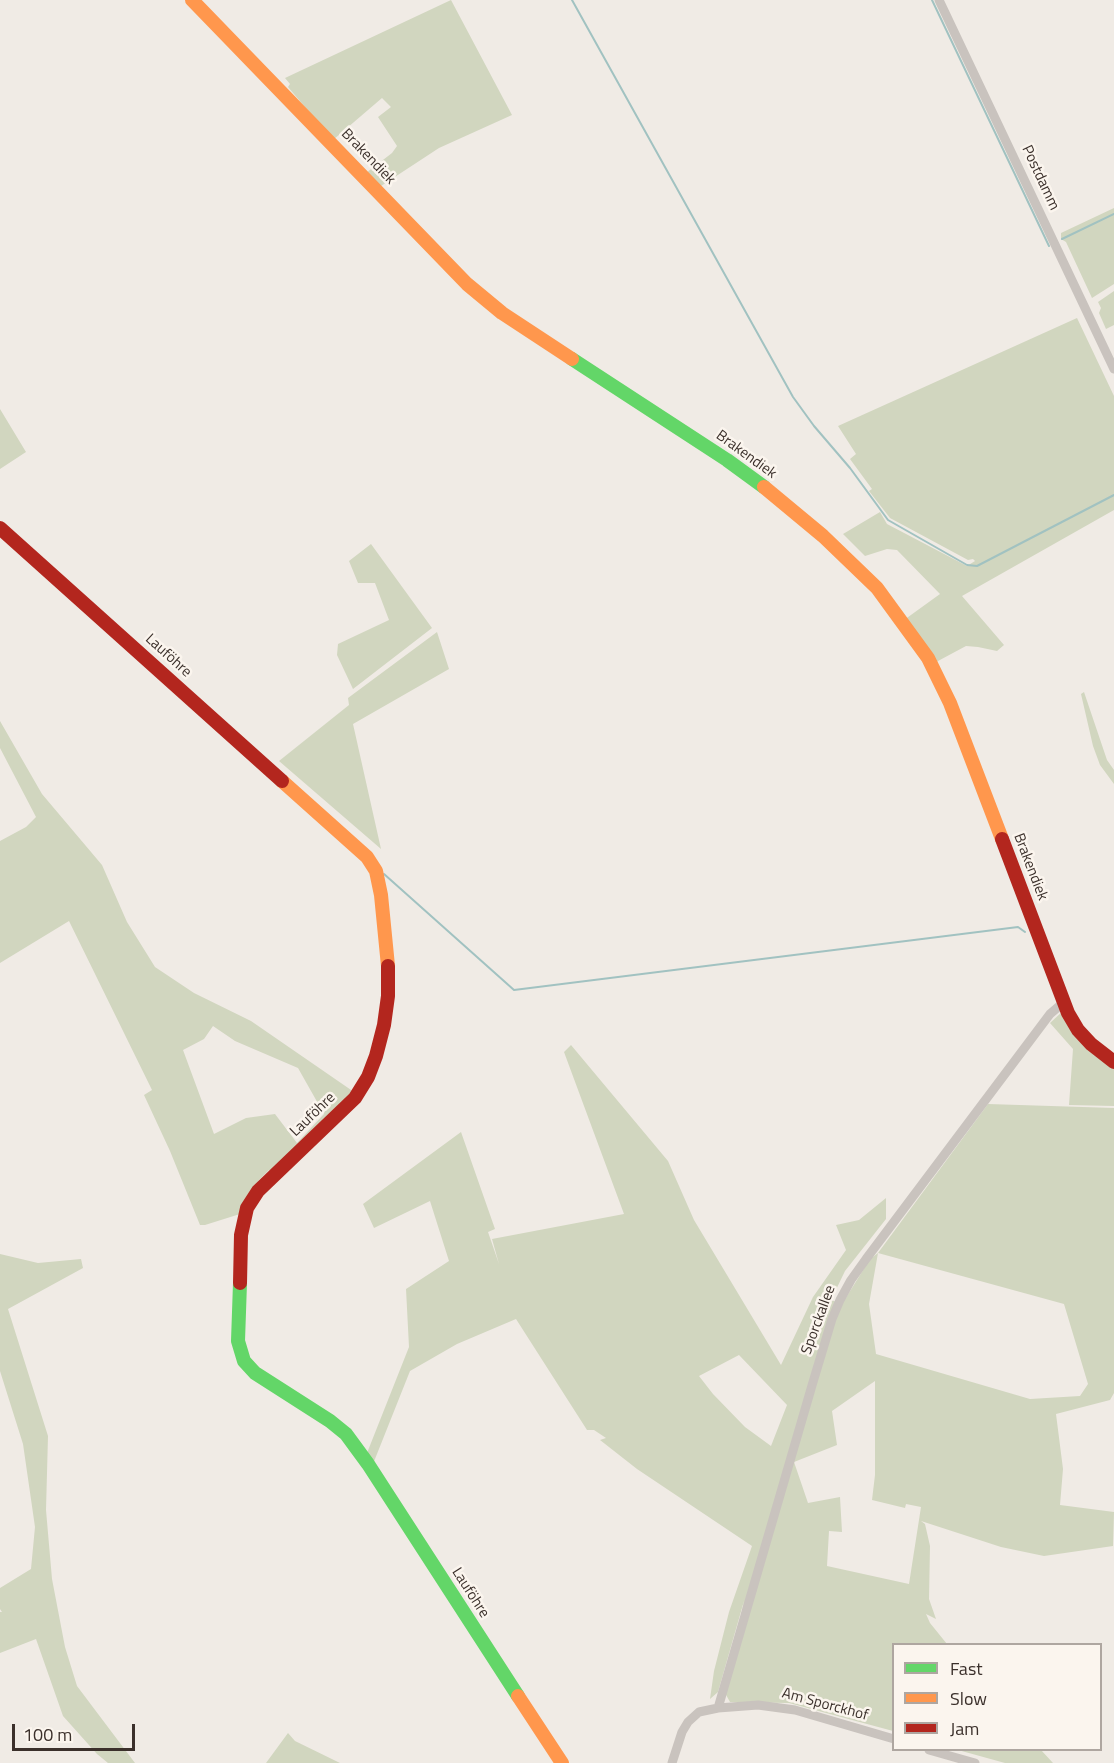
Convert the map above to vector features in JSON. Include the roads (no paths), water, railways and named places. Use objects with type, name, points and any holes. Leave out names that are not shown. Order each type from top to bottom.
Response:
[{"type":"street","name":"Brakendiek","points":[[192,0],[467,284],[502,313],[727,460],[823,536],[877,588],[928,658],[950,703],[1064,1002],[1077,1030],[1114,1062]]},
{"type":"street","name":"Postdamm","points":[[939,0],[1114,369]]},
{"type":"street","name":"Lauföhre","points":[[0,528],[367,857],[376,871],[385,924],[388,996],[376,1056],[368,1077],[355,1098],[258,1191],[247,1208],[241,1235],[238,1341],[244,1361],[255,1373],[330,1421],[346,1434],[368,1464],[562,1763]]},
{"type":"street","name":"Sporckallee","points":[[718,1708],[779,1496],[832,1319],[840,1300],[861,1266],[1050,1014],[1064,1002]]},
{"type":"street","name":"Am Sporckhof","points":[[672,1763],[682,1732],[688,1722],[699,1712],[718,1708],[758,1705],[795,1710],[892,1738]]},
{"type":"street","points":[[936,1751],[975,1763]]},
{"type":"waterway","points":[[572,0],[793,397],[888,520],[967,565],[977,566],[1114,495]]},
{"type":"waterway","points":[[932,0],[1049,246]]},
{"type":"waterway","points":[[1062,239],[1114,214]]},
{"type":"waterway","points":[[384,874],[514,990],[1018,927],[1025,932]]}]
